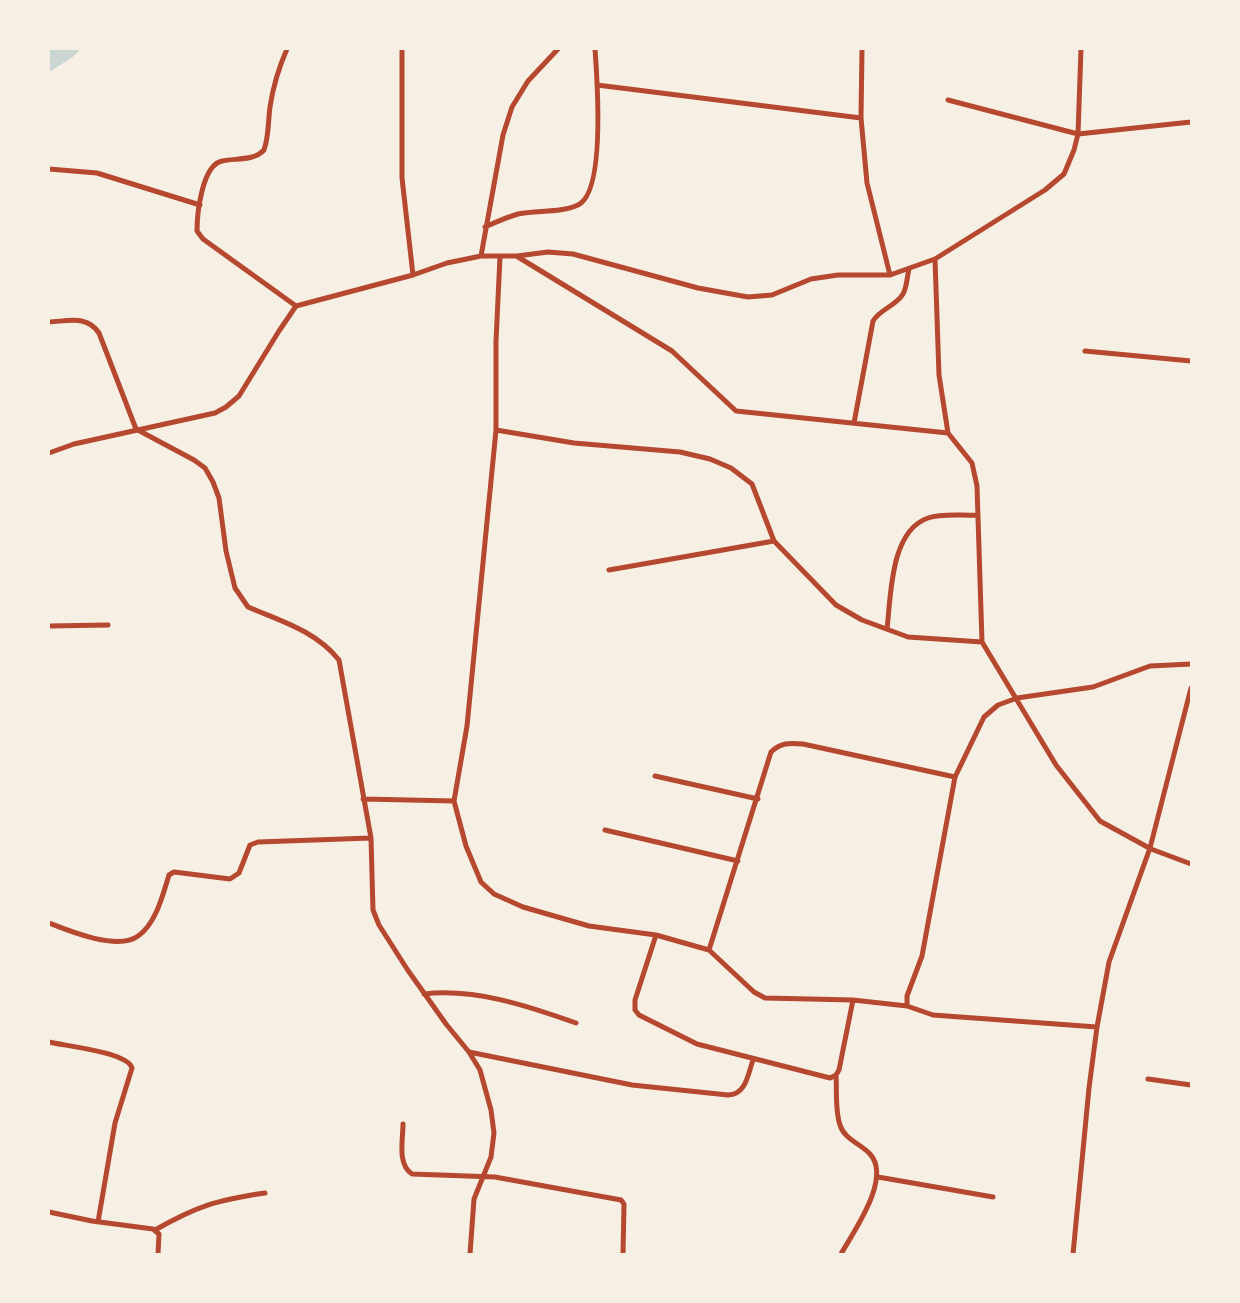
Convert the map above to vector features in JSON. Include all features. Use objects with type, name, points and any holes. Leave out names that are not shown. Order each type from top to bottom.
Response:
[{"type":"street","points":[[287,49],[280,64],[264,150],[251,157],[220,161],[212,167],[204,182],[198,227],[200,236],[296,306]]},
{"type":"street","points":[[402,49],[402,178],[413,275]]},
{"type":"street","points":[[480,256],[502,135],[512,107],[528,81],[558,49]]},
{"type":"street","points":[[485,227],[517,214],[576,206],[588,196],[593,177],[600,118],[595,49]]},
{"type":"street","points":[[862,49],[861,118],[867,183],[890,275]]},
{"type":"street","points":[[49,453],[74,444],[215,413],[239,396],[296,306],[413,275],[447,263],[480,256],[518,256],[548,252],[574,254],[698,288],[748,296],[772,295],[811,279],[838,275],[890,275],[935,259],[1045,190],[1064,174],[1074,150],[1078,134],[1082,49]]},
{"type":"street","points":[[598,85],[861,118]]},
{"type":"street","points":[[948,100],[1078,134],[1191,122]]},
{"type":"street","points":[[49,169],[97,173],[200,205]]},
{"type":"street","points":[[518,256],[672,350],[736,411],[948,433]]},
{"type":"street","points":[[500,257],[496,342],[496,430],[467,726],[454,801],[466,846],[481,882],[494,894],[523,906],[589,926],[656,935],[709,950],[754,992],[765,998],[853,1000],[907,1006],[920,1012],[947,1016],[1097,1027]]},
{"type":"street","points":[[935,259],[939,375],[948,433],[972,463],[978,486],[982,642],[1056,765],[1100,821],[1150,848],[1191,864]]},
{"type":"street","points":[[854,423],[872,321],[877,313],[899,299],[904,292],[909,269]]},
{"type":"street","points":[[49,322],[82,321],[93,324],[99,333],[136,430],[205,468],[220,498],[226,551],[241,599],[248,607],[306,631],[328,646],[339,660],[371,838],[373,910],[379,925],[424,994],[469,1052],[484,1082],[493,1123],[490,1156],[474,1199],[470,1254]]},
{"type":"street","points":[[1085,351],[1191,361]]},
{"type":"street","points":[[496,430],[574,443],[680,452],[710,459],[731,468],[752,484],[774,541],[836,605],[862,620],[908,637],[982,642]]},
{"type":"street","points":[[887,629],[898,552],[901,542],[909,531],[926,519],[935,516],[978,515]]},
{"type":"street","points":[[609,570],[774,541]]},
{"type":"street","points":[[49,626],[108,625]]},
{"type":"street","points":[[907,1006],[907,996],[922,956],[955,776],[984,717],[998,704],[1017,698],[1093,686],[1150,666],[1191,664]]},
{"type":"street","points":[[1073,1254],[1097,1027],[1109,962],[1150,848],[1191,688]]},
{"type":"street","points":[[709,950],[758,799],[771,752],[778,745],[788,742],[803,744],[955,776]]},
{"type":"street","points":[[655,776],[758,799]]},
{"type":"street","points":[[363,799],[454,801]]},
{"type":"street","points":[[605,830],[738,861]]},
{"type":"street","points":[[49,923],[87,937],[127,941],[139,936],[157,911],[170,875],[174,872],[230,879],[239,873],[250,845],[258,842],[371,838]]},
{"type":"street","points":[[656,935],[635,1000],[635,1010],[639,1015],[697,1044],[753,1060],[789,1066],[830,1078],[836,1076]]},
{"type":"street","points":[[424,994],[453,992],[515,1003],[576,1023]]},
{"type":"street","points":[[841,1254],[865,1209],[878,1177],[873,1158],[846,1134],[839,1124],[836,1076],[853,1000]]},
{"type":"street","points":[[49,1042],[110,1055],[127,1061],[132,1068],[115,1123],[98,1222]]},
{"type":"street","points":[[469,1052],[632,1085],[728,1096],[734,1095],[742,1089],[753,1060]]},
{"type":"street","points":[[1148,1079],[1191,1084]]},
{"type":"street","points":[[403,1124],[403,1163],[406,1170],[419,1175],[502,1178],[621,1200],[624,1204],[623,1254]]},
{"type":"street","points":[[878,1177],[993,1197]]},
{"type":"street","points":[[49,1212],[98,1222],[156,1230],[203,1205],[220,1200],[265,1193]]},
{"type":"street","points":[[156,1230],[158,1234],[158,1254]]},
{"type":"shaded area","points":[[49,49],[80,49],[73,57],[49,72]]}]
